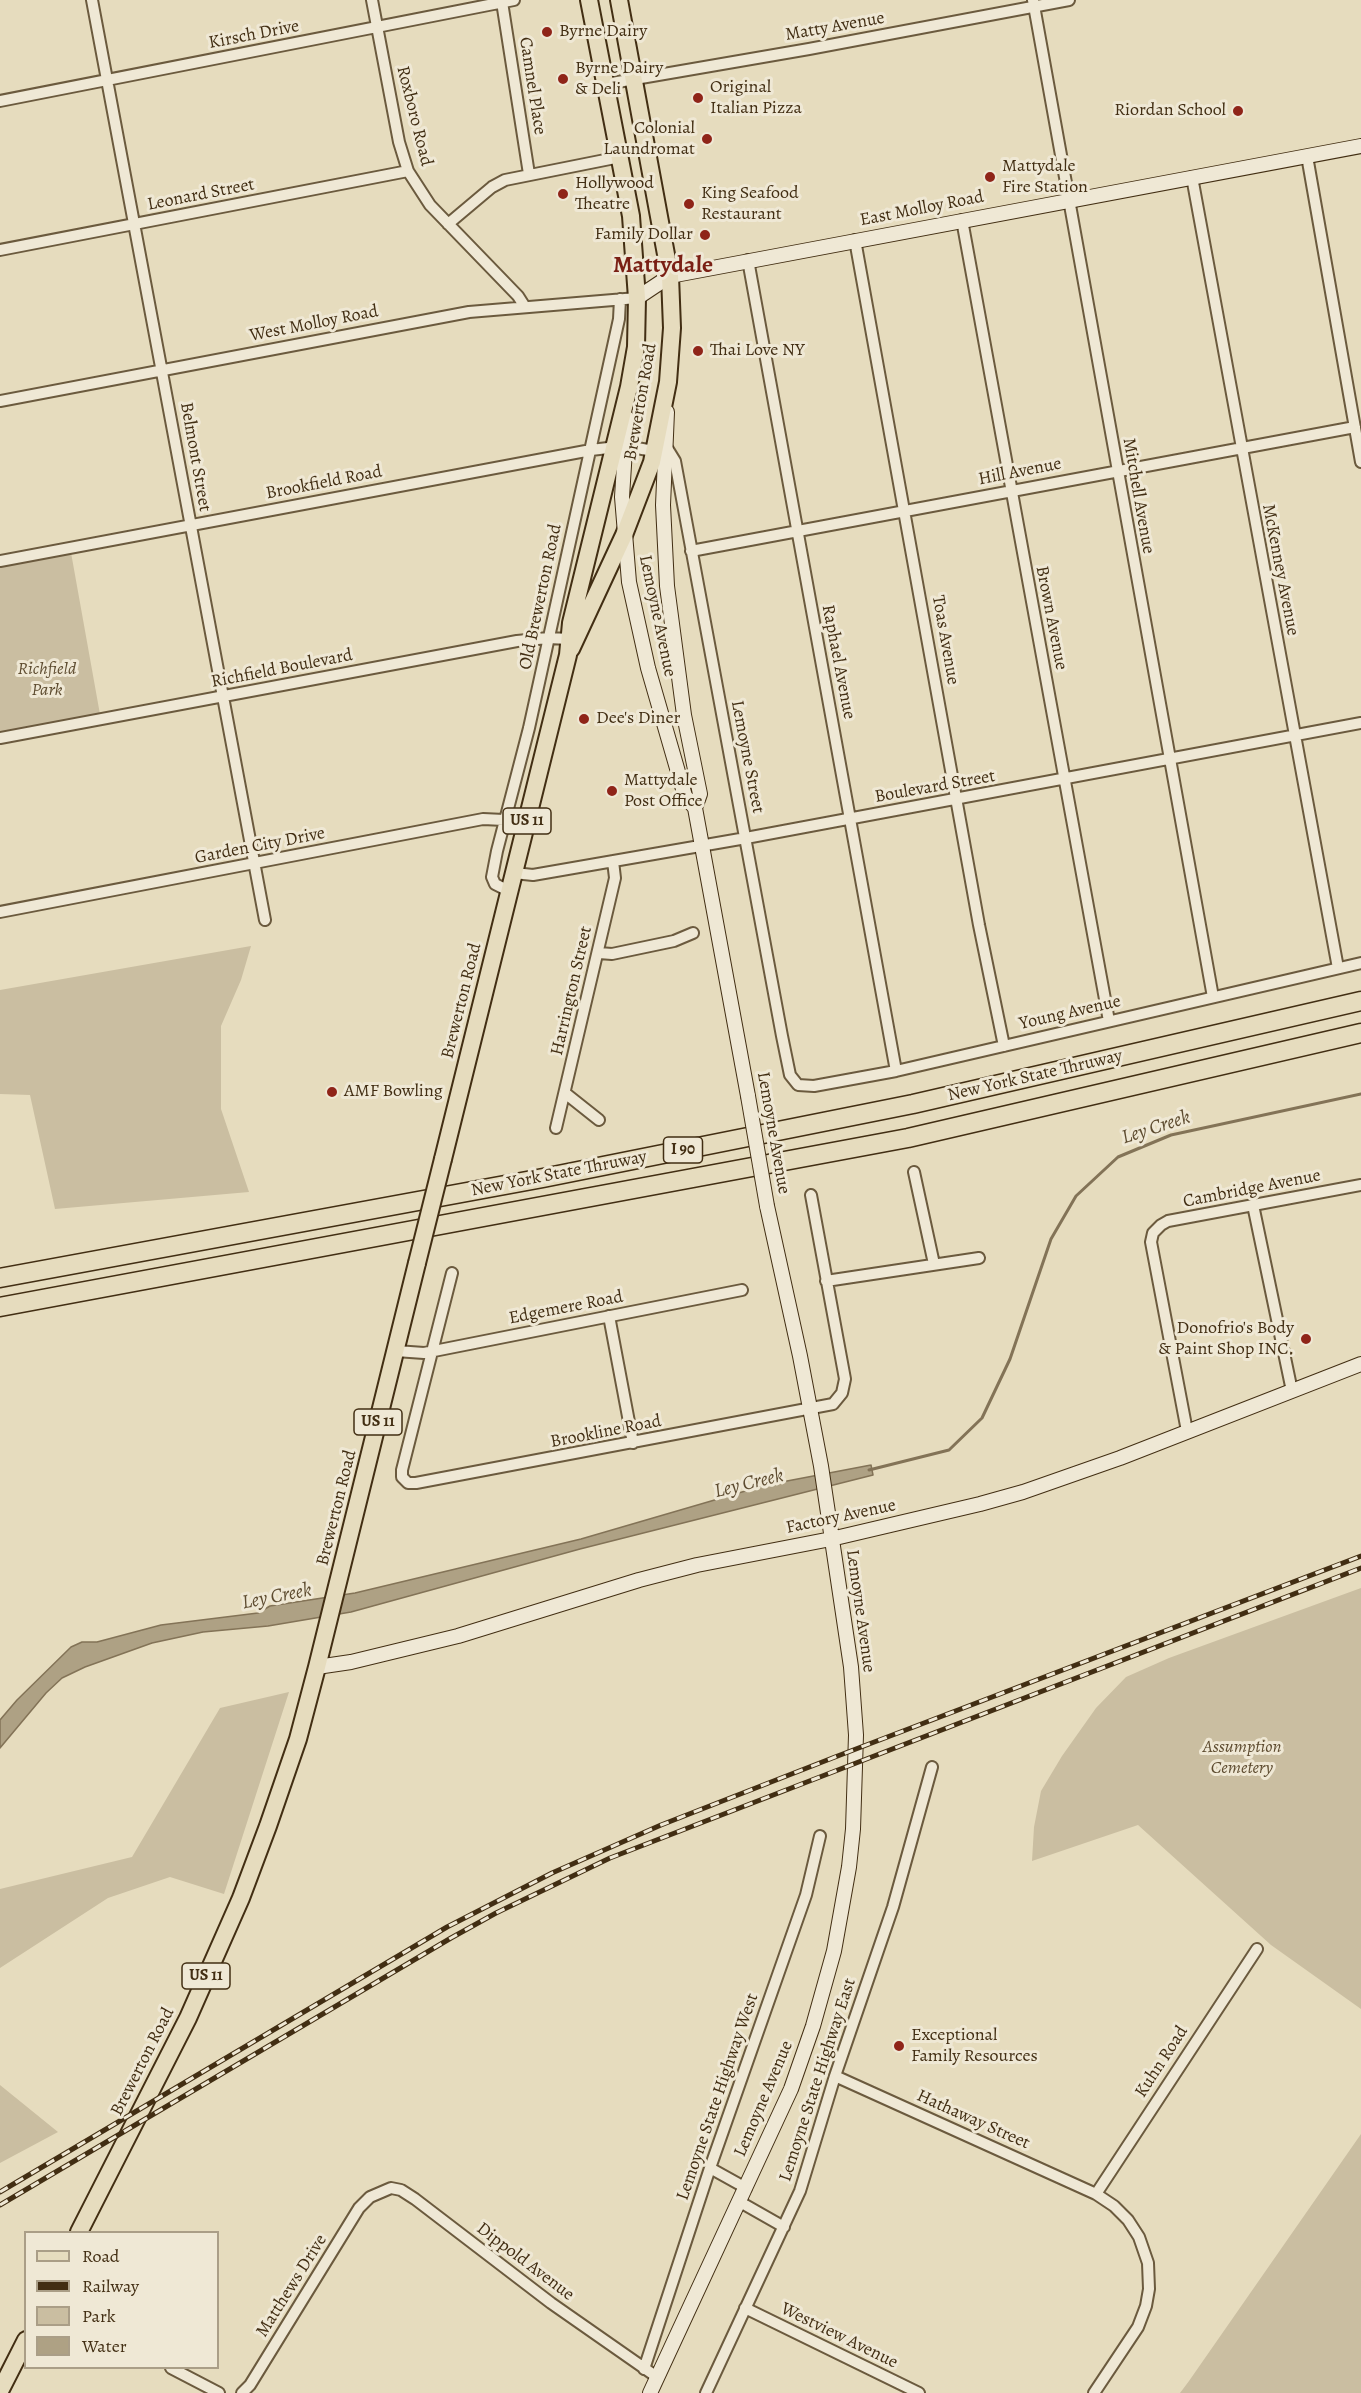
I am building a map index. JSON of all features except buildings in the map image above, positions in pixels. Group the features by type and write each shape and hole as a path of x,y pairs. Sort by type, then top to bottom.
{"highway":[{"name":"New York State Thruway","path":"0,1278 543,1178 913,1104 1361,1001"},
{"name":"New York State Thruway","path":"0,1307 908,1138 1361,1034"}],"main road":[{"name":"Brewerton Road","path":"80,2231 188,2018 241,1898 298,1739 514,873 569,647 573,612 620,446 636,347 628,298 633,234 589,0"},
{"name":"Brewerton Road","path":"569,647 583,628 660,449 668,382 672,328 670,276 618,0"},
{"path":"0,2391 24,2344"}],"street":[{"name":"Belmont Street","path":"92,0 265,920"},
{"name":"Roxboro Road","path":"372,0 399,142 408,171 418,188 448,224 518,296 525,307"},
{"name":"Kirsch Drive","path":"0,101 514,0"},
{"name":"Matty Avenue","path":"606,84 809,49 1034,3 1069,0"},
{"name":"Camnel Place","path":"502,2 529,174"},
{"name":"Mitchell Avenue","path":"1034,3 1213,997"},
{"name":"East Molloy Road","path":"628,298 670,276 1361,146"},
{"path":"1307,156 1361,462"},
{"path":"448,224 492,187 505,180 620,157"},
{"name":"Leonard Street","path":"0,250 408,171"},
{"name":"McKenney Avenue","path":"1192,177 1338,968"},
{"name":"Brown Avenue","path":"962,220 1109,1021"},
{"name":"Toas Avenue","path":"855,240 1004,1046"},
{"name":"Raphael Avenue","path":"748,260 896,1071"},
{"name":"West Molloy Road","path":"0,401 469,312 628,298"},
{"name":"Old Brewerton Road","path":"509,891 495,884 492,878 504,820 529,728 620,319 628,298"},
{"name":"Hill Avenue","path":"691,551 1354,427"},
{"name":"Brookfield Road","path":"0,561 591,450 620,446 660,449"},
{"name":"Lemoyne Avenue","path":"620,446 624,535 629,582 648,668 685,796 695,808 704,845 767,1206 821,1466 852,1667 856,1735 853,1828 849,1867 834,1951 813,2026 791,2089 650,2393"},
{"name":"Lemoyne Street","path":"660,449 675,461 790,1075"},
{"name":"Lemoyne Avenue","path":"660,449 667,586 684,715 700,794 695,808"},
{"name":"Richfield Boulevard","path":"0,738 451,653 548,638 569,647"},
{"name":"Boulevard Street","path":"514,873 533,875 746,838 1361,723"},
{"name":"Garden City Drive","path":"0,912 483,819 504,820 525,827"},
{"name":"Harrington Street","path":"556,1128 599,953 615,878 613,861"},
{"path":"599,953 612,954 674,941 693,933"},
{"name":"Young Avenue","path":"790,1075 798,1085 805,1086 896,1071 1361,963"},
{"path":"565,1093 599,1120"},
{"path":"914,1172 934,1264"},
{"name":"Cambridge Avenue","path":"1187,1431 1151,1242 1153,1233 1168,1221 1361,1185"},
{"path":"810,1410 833,1404 843,1393 845,1387 811,1195"},
{"path":"1254,1205 1292,1391"},
{"path":"826,1281 979,1258"},
{"path":"432,1351 452,1273"},
{"name":"Edgemere Road","path":"396,1352 432,1351 742,1290"},
{"path":"609,1316 633,1443"},
{"name":"Brookline Road","path":"432,1351 402,1470 402,1477 408,1483 416,1484 810,1410"},
{"name":"Factory Avenue","path":"317,1667 351,1662 458,1636 674,1571 831,1539 1023,1492 1120,1458 1361,1364"},
{"name":"Lemoyne State Highway East","path":"706,2393 800,2191 835,2076 893,1907 932,1767"},
{"name":"Lemoyne State Highway West","path":"644,2369 710,2168 806,1896 820,1836"},
{"name":"Kuhn Road","path":"1096,2194 1257,1948"},
{"name":"Hathaway Street","path":"835,2076 1096,2194 1114,2206 1128,2220 1139,2237 1148,2263 1149,2289 1146,2306 1138,2327 1094,2393"},
{"path":"710,2168 746,2188"},
{"name":"Dippold Avenue","path":"370,2197 391,2188 401,2190 551,2303 657,2377"},
{"name":"Matthews Drive","path":"242,2393 250,2385 359,2208 370,2197"},
{"path":"740,2202 784,2227"},
{"name":"Westview Avenue","path":"745,2308 919,2393"},
{"path":"175,2369 217,2392"}],"green space":[{"name":"Richfield Park","path":"70,547 101,720 0,738 0,561"},
{"path":"251,946 241,980 221,1026 221,1109 249,1192 55,1209 30,1095 0,1094 0,990"},
{"name":"Assumption Cemetery","path":"1361,1588 1361,2009 1271,1945 1138,1825 1032,1861 1034,1827 1041,1791 1062,1756 1096,1708 1126,1677 1169,1658"},
{"path":"289,1692 224,1894 170,1877 108,1898 0,1968 0,1889 132,1857 220,1708"},
{"path":"0,2085 58,2132 0,2163"},
{"path":"1361,2134 1361,2393 1180,2393 1189,2381"}],"water":[{"path":"871,1465 873,1475 580,1549 351,1612 268,1626 203,1632 152,1643 85,1667 62,1678 46,1693 0,1748 0,1720 71,1647 82,1642 97,1642 161,1625 258,1613 270,1606 355,1593 581,1539 766,1485"}],"waterway":[{"name":"Ley Creek","path":"869,1470 949,1450 982,1418 1010,1359 1051,1239 1076,1196 1118,1157 1171,1135 1361,1094"}],"railway":[{"path":"0,2192 447,1927 552,1873 661,1825 1361,1556"},
{"path":"0,2205 451,1938 496,1913 610,1858 1361,1568"}],"place":[{"name":"Byrne Dairy","path":"547,32"},
{"name":"Byrne Dairy & Deli","path":"563,79"},
{"name":"Original Italian Pizza","path":"698,98"},
{"name":"Riordan School","path":"1238,111"},
{"name":"Colonial Laundromat","path":"707,139"},
{"name":"Mattydale Fire Station","path":"990,177"},
{"name":"Hollywood Theatre","path":"563,194"},
{"name":"King Seafood Restaurant","path":"689,204"},
{"name":"Family Dollar","path":"705,235"},
{"name":"Thai Love NY","path":"698,351"},
{"name":"Dee's Diner","path":"584,719"},
{"name":"Mattydale Post Office","path":"612,791"},
{"name":"AMF Bowling","path":"332,1092"},
{"name":"Donofrio's Body & Paint Shop INC.","path":"1306,1339"},
{"name":"Exceptional Family Resources","path":"899,2046"}],"district":[{"name":"Mattydale","path":"663,266"}]}
